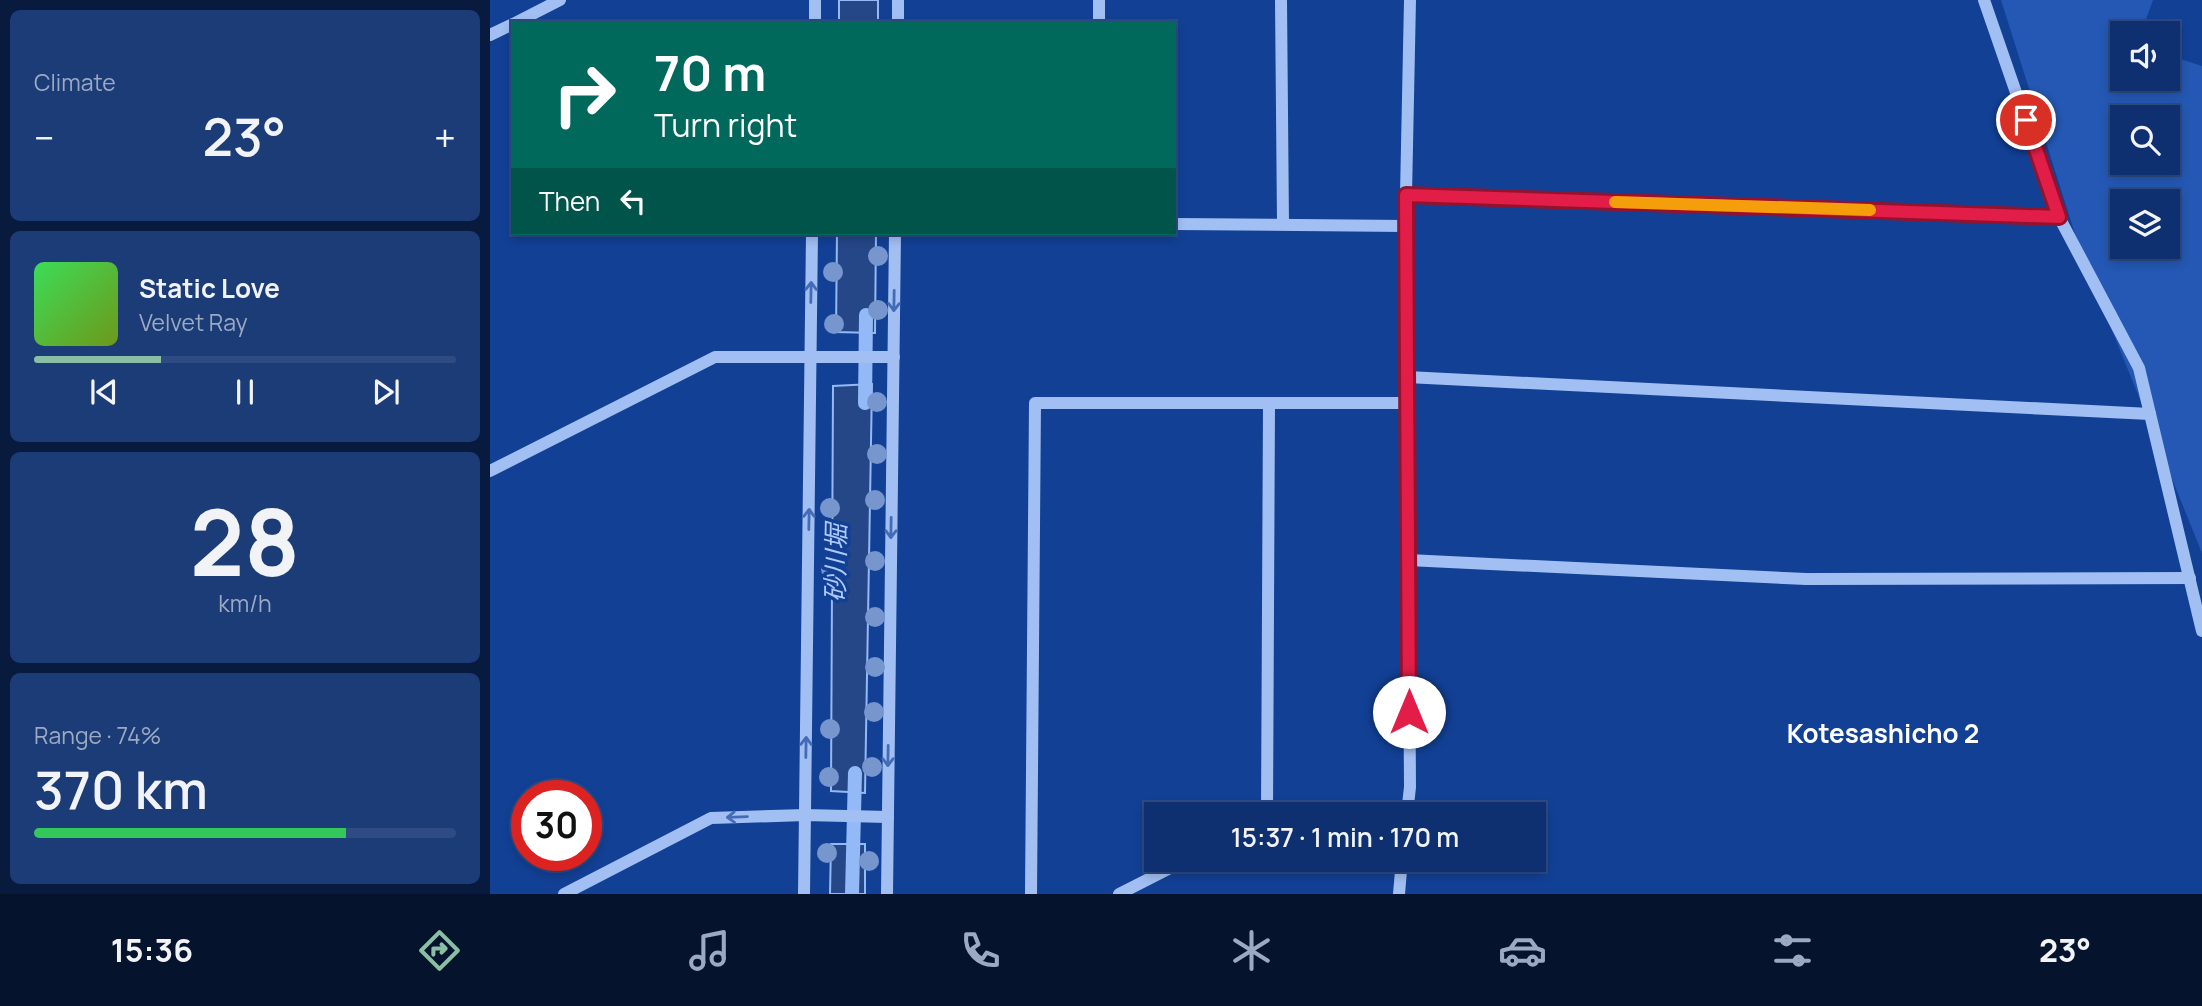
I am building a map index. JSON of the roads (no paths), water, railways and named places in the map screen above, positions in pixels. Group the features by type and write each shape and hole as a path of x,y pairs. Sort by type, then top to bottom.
{"street":[{"path":"518,21 560,0"},
{"path":"815,0 815,21"},
{"path":"898,0 898,21"},
{"path":"1099,0 1099,21"},
{"path":"1281,0 1283,224"},
{"path":"1408,802 1406,195 1410,0"},
{"path":"1984,0 2059,217 2139,368 2202,631"},
{"path":"490,36 511,25"},
{"path":"1406,195 2059,217"},
{"path":"1176,223 1406,226"},
{"path":"804,894 812,235"},
{"path":"887,894 895,235"},
{"path":"490,471 715,357 894,357"},
{"path":"1407,377 2150,414"},
{"path":"1031,894 1035,403 1407,403"},
{"path":"1267,802 1269,403"},
{"path":"1408,561 1806,579 2190,578"},
{"path":"564,894 711,818 805,815 888,817"},
{"path":"1119,894 1162,872"},
{"path":"1399,894 1401,872"}],"water":[{"path":"839,0 878,0 878,21 839,21"},
{"path":"837,235 876,235 875,333 836,332"},
{"path":"872,384 865,793 831,791 833,386"},
{"path":"831,844 865,844 865,894 830,894"}],"waterway":[{"name":"砂川堀","path":"865,403 866,315"},
{"name":"砂川堀","path":"852,894 855,773"}],"district":[{"name":"Kotesashicho 2","path":"1883,733"}]}
